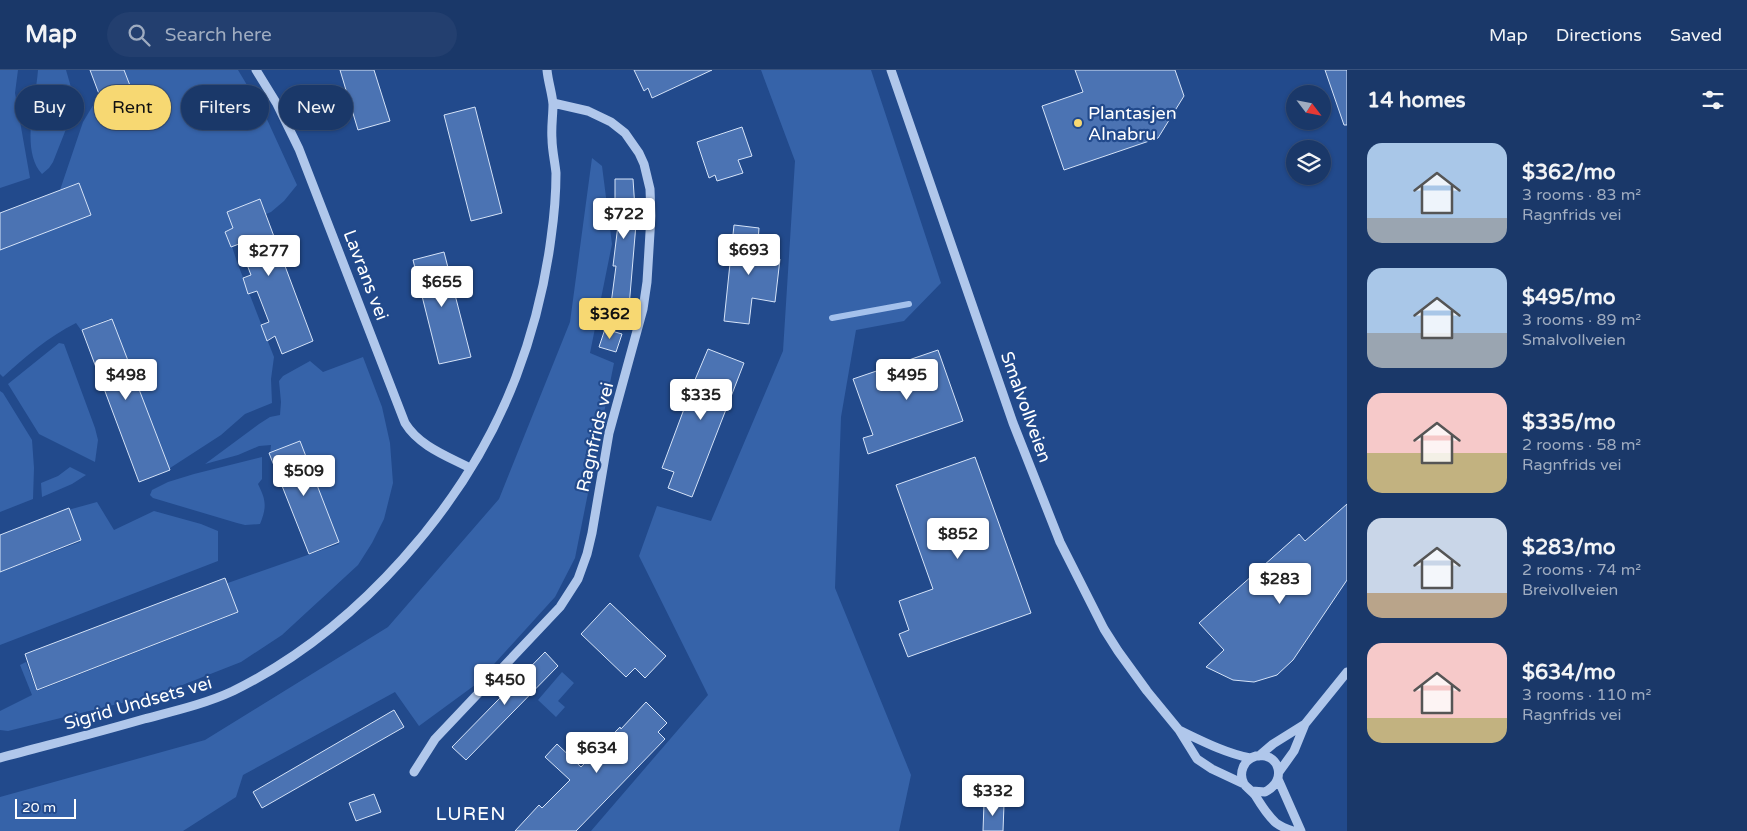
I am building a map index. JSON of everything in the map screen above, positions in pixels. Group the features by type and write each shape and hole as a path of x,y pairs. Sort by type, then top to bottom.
{"street":[{"name":"Lavrans vei","path":"256,70 282,112 300,149 405,423 421,441 470,468"},
{"name":"Sigrid Undsets vei","path":"0,758 188,708 231,692 265,674 299,652 361,601 396,565 426,530 470,468 488,436 516,378 535,317 551,238 556,174 552,138 553,103 547,70"},
{"name":"Smalvollveien","path":"890,70 1013,423 1060,542 1109,636 1147,691 1179,730 1197,759 1212,769 1244,784 1252,791 1268,815 1277,824 1293,831"},
{"name":"Ragnfrids vei","path":"414,772 435,739 560,607 578,579 592,533 609,433 643,309 647,282 651,216 650,189 639,153 625,134 606,119 588,111 553,103"},
{"path":"1252,791 1258,793 1265,792 1276,785 1279,775 1294,751 1305,724 1347,672"},
{"path":"1244,784 1243,767 1273,744 1305,724"},
{"name":"Smalvollveien","path":"1179,730 1235,755 1266,756 1272,760 1277,765 1279,775 1301,831"}],"shaded area":[{"path":"0,70 18,70 15,85 15,130 22,130 30,178 0,188"},
{"path":"38,70 66,70 70,85 36,85"},
{"path":"123,70 238,70 247,85 181,85 181,130 269,130 269,124 297,185 284,201 271,212 227,231 274,357 271,379 272,403 245,414 221,435 167,470 109,319 81,330 76,323 38,347 3,377 0,374 0,249 90,215 78,183 60,190 80,130 84,130 84,120 94,104 94,130 171,130 171,85 129,85"},
{"path":"761,70 871,70 941,283 904,321 856,330 841,417 835,588 911,775 899,831 591,831 708,695 639,556 657,506 711,521 783,351 795,161"},
{"path":"31,130 66,130 53,162 42,174 35,164"},
{"path":"592,158 602,166 612,244 590,353 614,363 575,558 555,597 475,685 419,726 395,692 243,775 236,797 183,831 0,831 0,797 205,740 388,627 499,499 570,322"},
{"path":"59,343 64,344 95,428 98,440 95,462 39,434 8,384"},
{"path":"363,357 382,407 390,443 393,483 384,519 358,565 282,635 241,662 162,693 8,731 0,730 0,711 32,695 20,665 26,662 37,691 237,613 225,584 339,544 299,443 270,454 271,445 259,446 238,455 205,464 259,424 270,417 280,415 279,381 283,376 310,361 323,372"},
{"path":"0,391 32,440 34,468 33,499 0,512"},
{"path":"262,457 262,479 258,484 263,495 265,508 260,524 245,525 237,523 153,498 150,495 152,490 168,482"},
{"path":"70,467 86,475 72,484 42,497 41,483 58,476"},
{"path":"97,502 114,530 154,511 201,524 218,531 218,561 0,645 0,572 80,542 68,510"},
{"path":"562,672 574,683 558,701 565,707 556,717 538,700"}],"building":[{"path":"90,70 124,70 130,85 96,85"},
{"path":"340,70 374,70 390,121 358,130 353,113 353,85 344,85"},
{"path":"634,70 712,70 652,98 648,88 644,91"},
{"path":"1075,70 1175,70 1184,96 1158,138 1064,170 1042,106 1083,92"},
{"path":"1325,70 1347,70 1347,125 1344,125"},
{"path":"475,107 502,213 471,221 444,115"},
{"path":"742,127 752,156 738,160 743,173 717,181 715,175 709,178 697,142"},
{"path":"615,179 633,179 636,224 629,307 611,304 616,266 613,266 618,225 610,226 610,206 615,206"},
{"path":"79,183 91,215 0,250 0,213"},
{"path":"260,199 313,341 282,354 275,336 267,341 261,325 269,322 257,291 248,294 243,278 251,275 239,244 231,247 225,232 233,228 227,212"},
{"path":"734,225 759,228 757,255 780,259 775,302 752,298 749,324 724,321"},
{"path":"444,252 471,357 439,364 413,260"},
{"path":"112,319 170,470 139,482 82,330"},
{"path":"605,329 622,334 616,352 599,347"},
{"path":"708,349 744,363 692,497 668,488 674,472 662,468 686,401"},
{"path":"938,350 963,421 868,454 863,438 873,435 853,379"},
{"path":"300,441 339,542 309,554 269,453"},
{"path":"975,457 1031,613 908,657 899,634 909,630 899,601 933,589 896,485"},
{"path":"1347,504 1347,580 1293,660 1277,675 1254,682 1233,680 1206,667 1224,650 1199,623 1299,534 1305,541"},
{"path":"69,508 81,540 0,572 0,535"},
{"path":"225,578 238,612 37,690 25,654"},
{"path":"610,603 666,656 645,678 635,668 626,677 581,634"},
{"path":"545,652 558,666 466,760 452,747"},
{"path":"646,702 667,723 658,732 665,739 576,831 515,831 539,805 542,808 570,780 545,757 557,744 581,767"},
{"path":"394,710 404,727 262,808 253,792"},
{"path":"374,794 381,812 356,821 349,803"},
{"path":"984,803 1004,804 1003,831 983,831"}],"waterway":[{"path":"832,318 909,304"}],"place":[{"name":"Plantasjen Alnabru","path":"1078,123"}],"district":[{"name":"LUREN","path":"471,813"}]}
